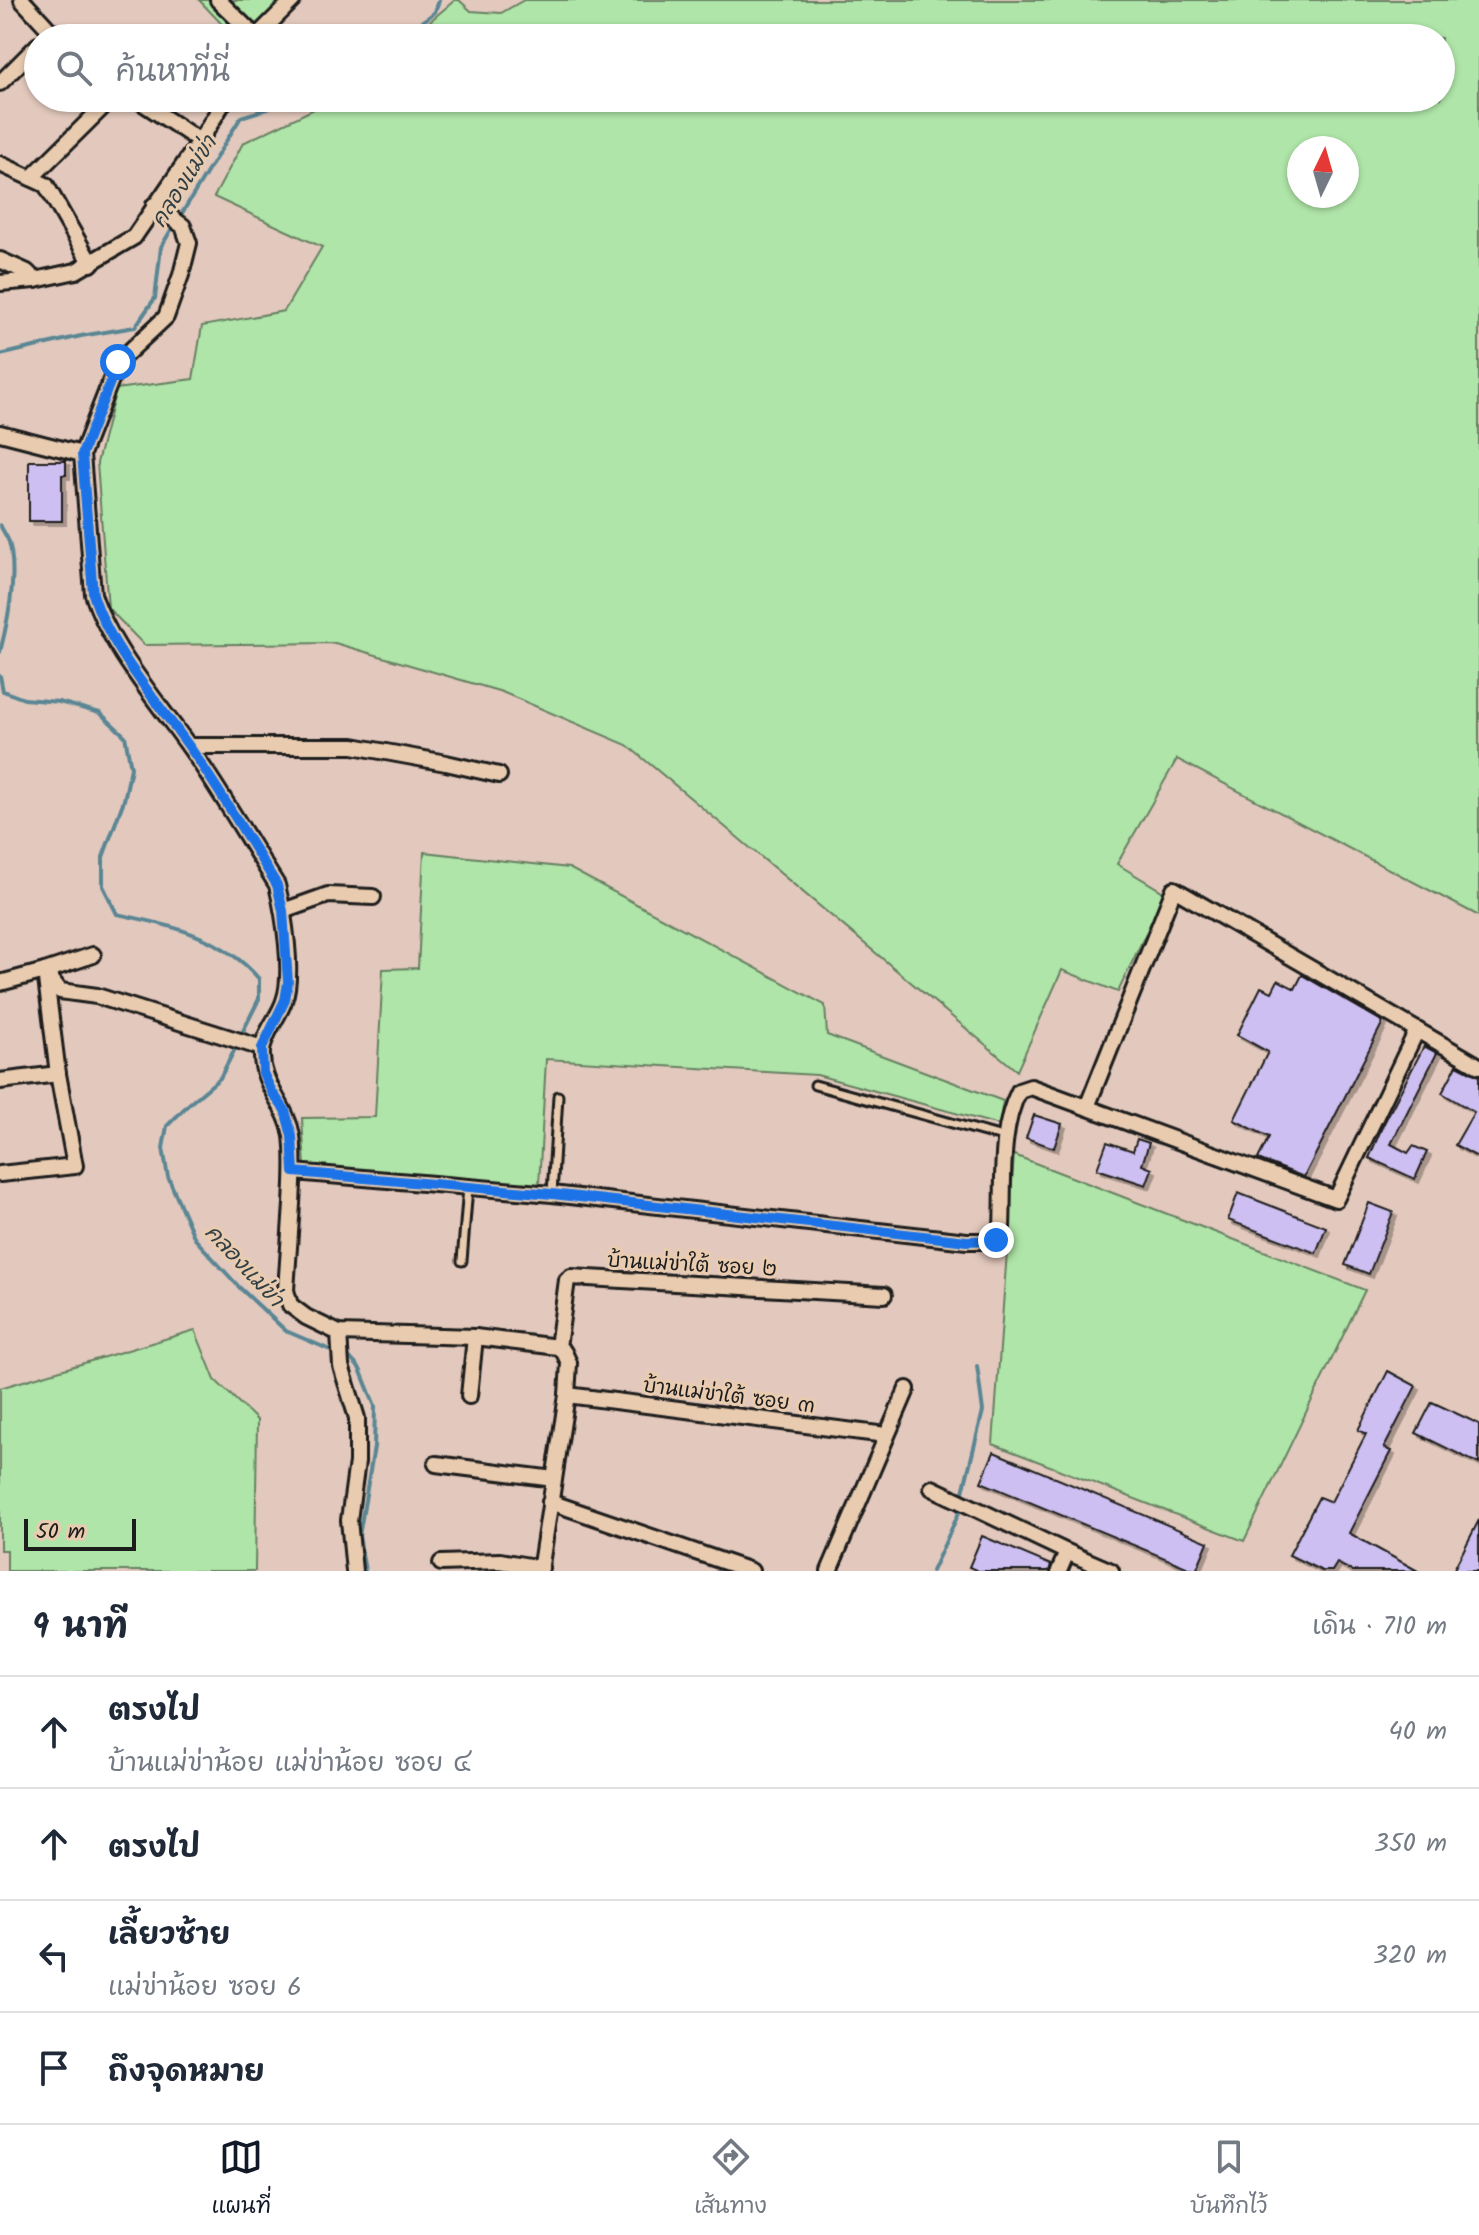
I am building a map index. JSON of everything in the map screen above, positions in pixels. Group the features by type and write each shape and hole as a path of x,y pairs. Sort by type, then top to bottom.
{"street":[{"path":"22,0 44,24"},
{"path":"218,0 242,24"},
{"path":"270,24 293,0"},
{"path":"0,83 5,66 24,54"},
{"path":"31,178 98,112"},
{"path":"156,112 200,141"},
{"path":"0,283 35,280 76,271 134,237 218,112"},
{"path":"0,164 46,185 91,264"},
{"path":"154,205 183,226 189,243 166,317 118,362 82,454 93,594 99,614 147,692 189,746 277,885 283,911 288,982 285,1000 256,1046 263,1073 285,1110 292,1136 294,1172 286,1290 290,1305 339,1338 475,1337 558,1347 569,1363 567,1395 540,1570 500,1561 441,1563"},
{"path":"0,260 27,272 35,280"},
{"path":"0,433 82,454"},
{"path":"189,746 353,746 499,775"},
{"path":"1087,1107 1174,889 1479,1066"},
{"path":"283,911 328,895 373,897"},
{"path":"0,983 93,955"},
{"path":"45,971 60,991 97,996 256,1046"},
{"path":"0,1174 75,1166 58,1074 45,971"},
{"path":"294,1172 552,1194 967,1241 992,1241 996,1240 1002,1228 1006,1138 1011,1106 1019,1091 1031,1087 1336,1199 1417,1030"},
{"path":"0,1081 58,1074"},
{"name":"บ้านแม่ข่าใต้ ซอย ๒","path":"558,1347 564,1295 567,1280 571,1277 884,1295"},
{"path":"469,1396 475,1337"},
{"path":"339,1338 341,1366 357,1418 357,1462 349,1520 354,1571"},
{"path":"829,1571 907,1389"},
{"name":"บ้านแม่ข่าใต้ ซอย ๓","path":"567,1395 886,1435"},
{"path":"436,1464 554,1479"},
{"path":"932,1488 1111,1571"},
{"path":"550,1502 751,1571"},
{"path":"1059,1571 1067,1552"}],"lane":[{"path":"815,1085 1006,1138"},
{"path":"552,1194 558,1096"},
{"path":"462,1261 468,1187"}],"green space":[{"path":"199,0 285,0 262,24 222,24"},
{"path":"455,0 471,11 501,13 524,0 1479,0 1479,916 1177,759 1117,864 1165,893 1118,992 1062,970 1017,1071 627,745 502,692 335,643 144,645 108,608 97,463 116,389 193,379 202,326 284,311 322,247 214,197 243,143 308,112 1455,112 1455,24 427,24"},
{"path":"424,852 569,868 825,1005 827,1035 1003,1101 999,1125 817,1075 546,1059 539,1185 305,1167 302,1118 375,1117 383,969 418,968"},
{"path":"1014,1155 1365,1290 1244,1541 993,1444"},
{"path":"195,1330 215,1380 257,1420 255,1571 7,1571 7,1550 0,1550 0,1388"}],"building":[{"path":"29,461 66,461 66,475 62,475 62,521 29,521"},
{"path":"1302,975 1383,1022 1304,1177 1258,1159 1269,1137 1234,1120 1268,1052 1237,1035 1261,987 1272,992 1278,980 1295,989"},
{"path":"1424,1046 1437,1053 1391,1144 1408,1153 1413,1146 1427,1152 1415,1179 1369,1158"},
{"path":"1457,1065 1479,1076 1479,1158 1455,1145 1474,1112 1442,1093"},
{"path":"1034,1115 1062,1124 1054,1148 1026,1138"},
{"path":"1137,1139 1149,1143 1142,1165 1152,1169 1146,1185 1097,1169 1107,1142 1133,1151"},
{"path":"1238,1193 1326,1227 1316,1253 1228,1220"},
{"path":"1369,1203 1393,1212 1369,1274 1345,1265"},
{"path":"1388,1371 1416,1386 1384,1448 1391,1451 1349,1533 1418,1571 1352,1571 1337,1563 1332,1571 1322,1571 1289,1555 1319,1497 1331,1502 1366,1434 1358,1430"},
{"path":"1432,1402 1479,1424 1479,1464 1416,1433"},
{"path":"994,1452 1208,1542 1196,1571 981,1482"},
{"path":"1479,1520 1479,1571 1453,1571"},
{"path":"982,1536 1051,1565 1049,1571 978,1571 969,1567"}],"waterway":[{"name":"คลองแม่ข่า","path":"420,24 435,12 439,0"},
{"name":"คลองแม่ข่า","path":"179,218 241,117 257,112"},
{"name":"คลองแม่ข่า","path":"0,355 135,327 155,298 161,247 174,225"},
{"name":"คลองแม่ข่า","path":"0,525 9,542 13,568 9,612 0,652"},
{"name":"คลองแม่ข่า","path":"0,676 3,691 24,699 59,702 100,713 125,736 131,768 124,800 103,857 103,886 117,914 175,928 212,942 245,964 259,979 259,999 240,1037"},
{"name":"คลองแม่ข่า","path":"237,1045 220,1078 167,1126 163,1148 168,1177 195,1239 240,1288 286,1331 335,1352"},
{"name":"คลองแม่ข่า","path":"343,1355 360,1369 375,1406 374,1447 359,1536 365,1571"},
{"path":"962,1496 983,1411 977,1366"},
{"path":"932,1571 960,1505"}],"route":[{"path":"118,362 82,454 93,594 99,614 147,692 189,746 277,885 283,911 288,982 285,1000 262,1048 263,1073 285,1110 292,1136 294,1172 552,1194 967,1241 996,1240"}]}
